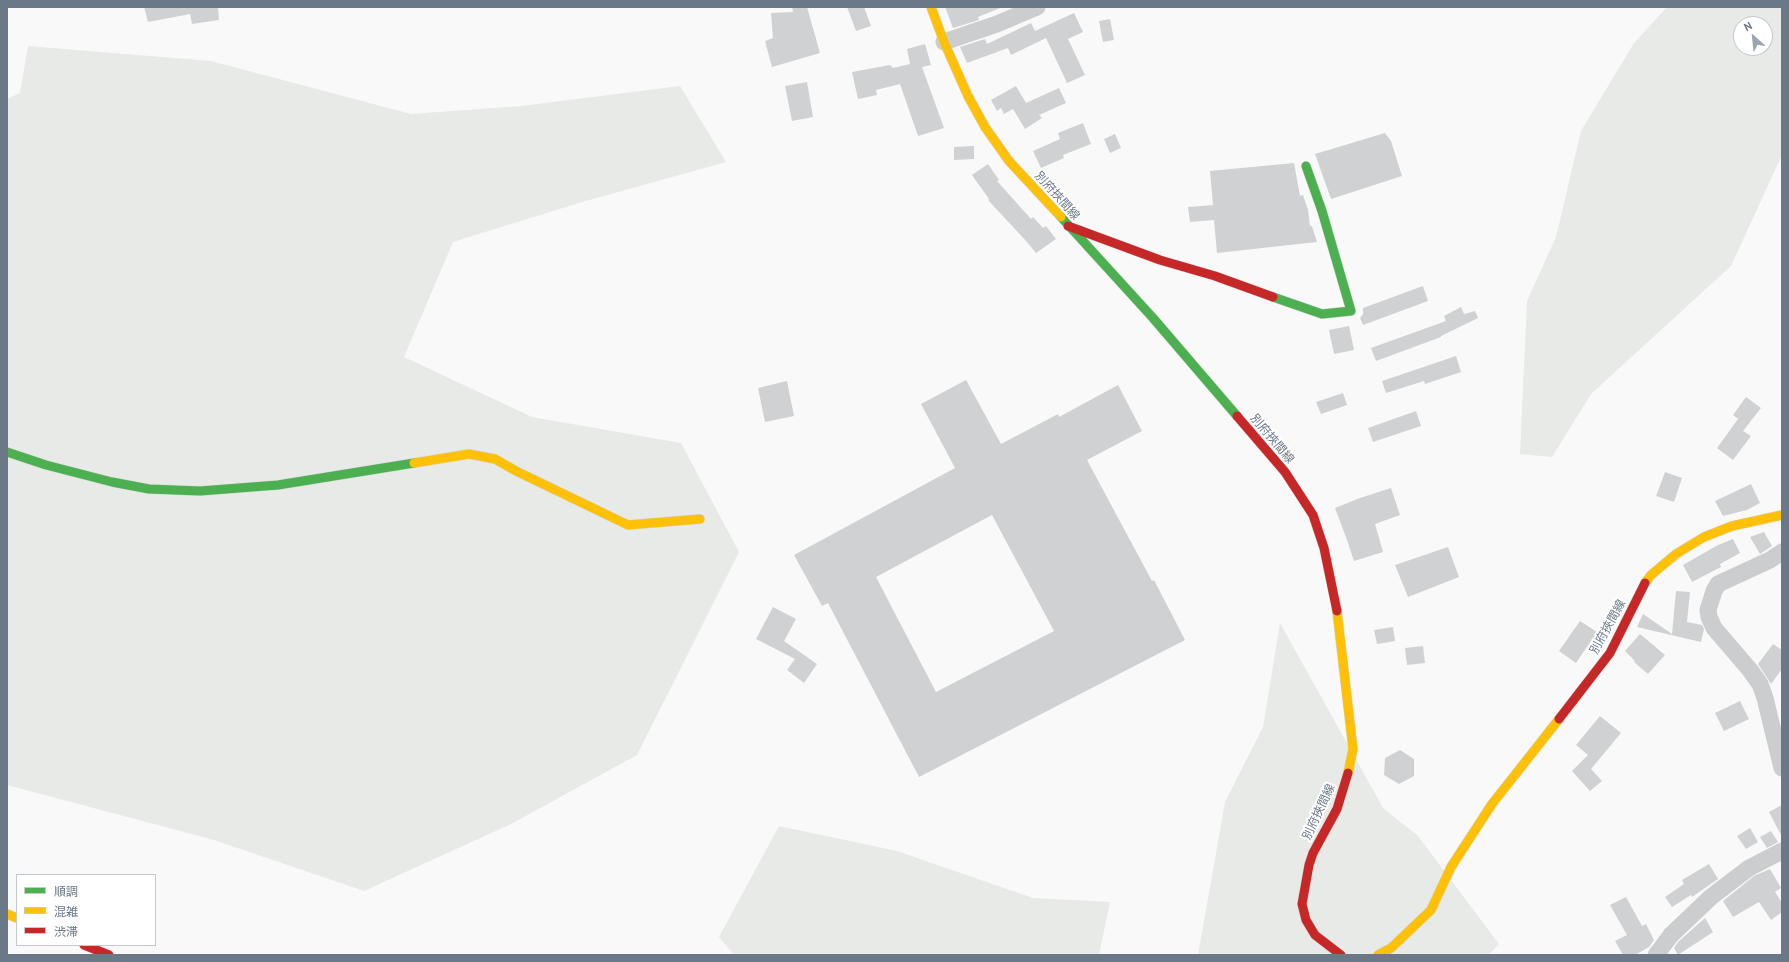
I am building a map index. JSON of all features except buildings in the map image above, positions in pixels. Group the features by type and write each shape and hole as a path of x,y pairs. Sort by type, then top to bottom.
{"main road":[{"name":"別府挾間線","path":"931,7 944,42 968,96 993,139 1009,161 1153,318 1285,472 1306,503 1318,529 1331,576 1353,749 1352,759 1342,796 1337,809 1313,853 1302,904 1306,920 1315,935 1341,955"},
{"path":"1068,226 1160,260 1215,276 1322,314 1351,311 1322,211 1306,166"},
{"path":"7,452 112,482 149,489 200,491 278,485 469,454 494,458 516,471 628,525 700,519"},
{"name":"別府挾間線","path":"1378,955 1391,948 1431,910 1451,867 1492,804 1610,653 1644,585 1651,575 1676,554 1704,537 1732,526 1782,515"},
{"path":"86,946 109,955"}],"street":[{"path":"944,42 997,24 1036,7"},
{"path":"1782,552 1770,560 1718,584 1714,591 1708,610 1709,617 1714,628 1760,684 1765,698 1782,768"},
{"path":"1656,955 1671,935 1711,897 1749,868 1782,851"}],"shaded area":[{"path":"1667,7 1782,7 1782,155 1731,266 1591,394 1552,457 1520,454 1527,301 1556,237 1581,131 1634,43"},
{"path":"28,46 211,61 411,114 521,106 680,86 726,162 582,202 453,242 404,357 532,417 681,443 739,552 637,755 511,824 364,891 214,840 7,785 7,99 20,93"},
{"path":"1280,623 1383,808 1418,836 1499,944 1488,955 1198,955 1225,802 1263,727"},
{"path":"779,826 897,851 1033,898 1110,902 1099,955 734,955 719,937"}],"traffic: fast":[{"path":"1273,297 1322,314 1351,311 1322,211 1306,166"},
{"path":"1061,217 1153,318 1237,416"},
{"path":"7,452 46,465 112,482 149,489 200,491 278,485 414,463"}],"traffic: slow":[{"path":"931,7 944,42 968,96 985,127 1009,161 1061,217"},
{"path":"414,463 469,454 495,459 516,471 628,525 700,519"},
{"path":"1645,583 1651,575 1676,554 1704,537 1732,526 1782,515"},
{"path":"1337,611 1353,749 1348,773"},
{"path":"1378,955 1391,948 1431,910 1451,867 1492,804 1559,719"},
{"path":"7,914 16,918"}],"traffic: jam":[{"path":"1068,226 1160,260 1215,276 1273,297"},
{"path":"1237,416 1285,472 1313,515 1324,548 1337,611"},
{"path":"1559,719 1610,653 1645,583"},
{"path":"1341,955 1315,935 1306,920 1302,904 1309,865 1313,853 1337,809 1348,773"},
{"path":"86,946 109,955"}]}
